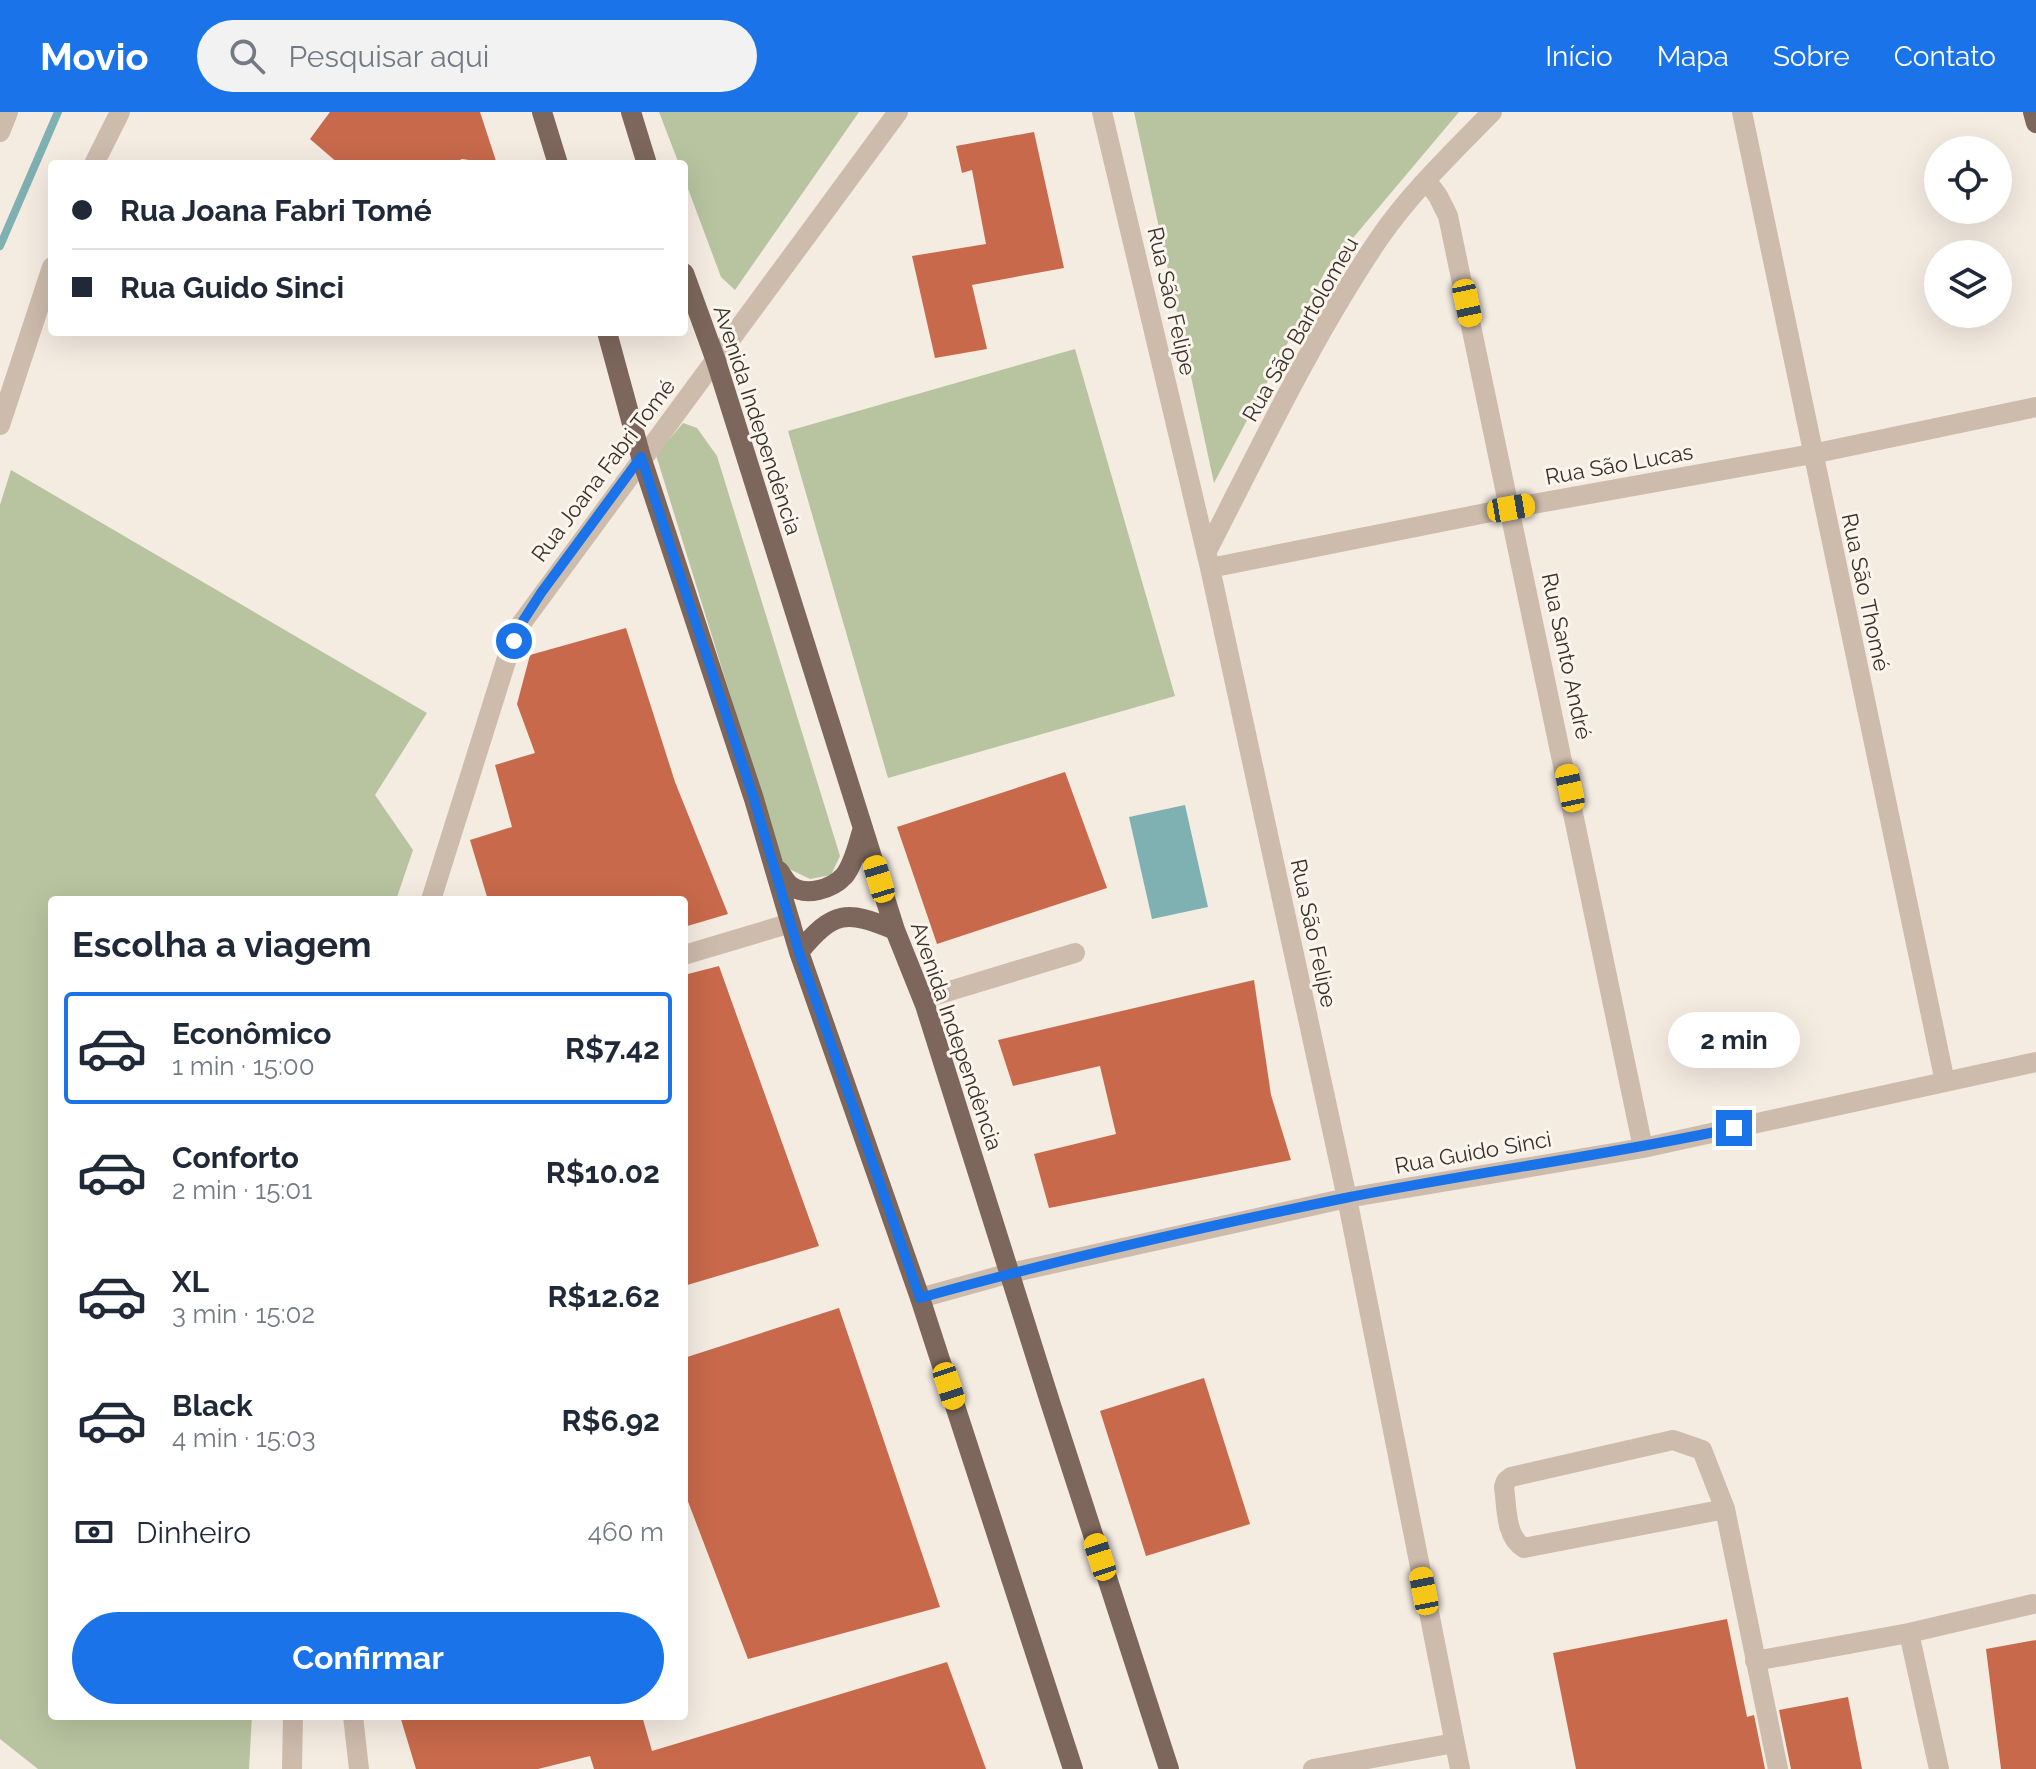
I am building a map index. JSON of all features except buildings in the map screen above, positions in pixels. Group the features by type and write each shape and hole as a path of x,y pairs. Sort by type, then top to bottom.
{"main road":[{"path":"542,112 557,160"},
{"path":"631,112 646,160"},
{"path":"2033,112 2036,123"},
{"name":"Avenida Independência","path":"688,284 716,361 895,930 923,999 1169,1769"},
{"path":"608,336 641,457 774,864 799,952 920,1298 1073,1769"},
{"path":"774,864 790,886 804,891 834,884 850,866 863,828"},
{"path":"799,952 832,919 865,918 895,930"}],"street":[{"path":"0,132 8,112"},
{"path":"96,160 120,112"},
{"name":"Rua Joana Fabri Tomé","path":"432,896 507,658 521,624 898,112"},
{"name":"Rua São Felipe","path":"1102,112 1208,559 1347,1198 1460,1769"},
{"name":"Rua São Bartolomeu","path":"1208,559 1311,349 1379,239 1426,180 1492,112"},
{"name":"Rua São Thomé","path":"1742,112 1945,1082"},
{"name":"Rua Santo André","path":"1426,180 1448,216 1643,1148"},
{"path":"0,425 48,279"},
{"name":"Rua São Lucas","path":"1208,559 1812,454 2036,407"},
{"path":"688,954 791,923"},
{"path":"923,999 1075,953"},
{"name":"Rua Guido Sinci","path":"920,1298 1010,1273 1347,1198 1643,1148 2036,1062"},
{"path":"1725,1509 1524,1548 1517,1545 1510,1532 1504,1487 1511,1477 1673,1440 1702,1450 1725,1509 1778,1769"},
{"path":"1755,1661 1909,1633 2033,1604"},
{"path":"1909,1633 1939,1769"},
{"path":"292,1769 293,1720"},
{"path":"353,1720 359,1769"},
{"path":"1313,1769 1454,1743"}],"green space":[{"path":"659,112 859,112 735,290 721,277 688,189 688,160 677,160"},
{"path":"1134,112 1459,112 1326,270 1214,483"},
{"path":"1075,349 1175,696 888,778 788,431"},
{"path":"683,423 697,428 717,456 840,856 831,875 810,879 783,866 656,455"},
{"path":"11,470 427,713 375,795 413,850 397,896 48,896 48,1720 252,1720 249,1769 38,1769 0,1739 0,505"}],"water":[{"path":"1185,805 1208,907 1152,919 1129,817"}],"waterway":[{"path":"0,246 58,112"}],"route":[{"path":"514,641 541,593 641,457 754,799 799,952 920,1298 1010,1273 1347,1198 1643,1148 1734,1128"}]}
